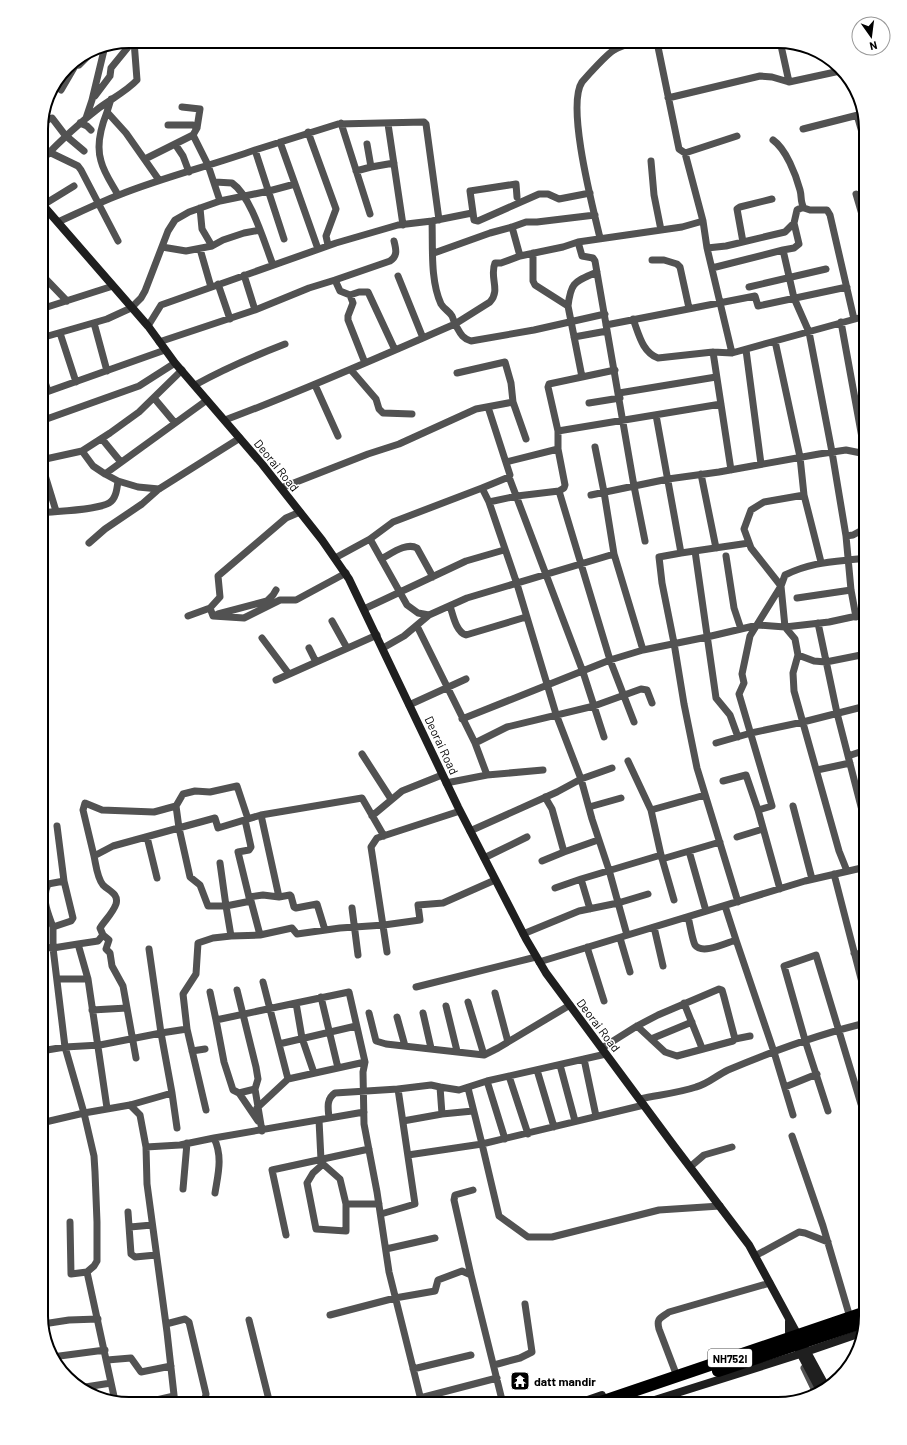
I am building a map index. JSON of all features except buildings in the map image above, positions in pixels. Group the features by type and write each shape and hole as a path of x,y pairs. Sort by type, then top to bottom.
{"highway":[{"name":"NH752I","path":"616,1397 859,1314"},
{"name":"NH752I","path":"640,1397 858,1324"}],"street":[{"path":"92,100 110,76 111,68 128,48"},
{"path":"118,241 78,166 49,152 83,121 137,80 135,48"},
{"path":"600,238 582,152 577,98 579,88 586,77 613,50 618,48"},
{"path":"658,48 678,149 685,153 703,221 707,248 732,353"},
{"path":"782,48 789,82"},
{"path":"83,121 92,100 104,52"},
{"path":"61,90 73,71"},
{"path":"668,98 760,76 772,77 789,82 835,72"},
{"path":"112,98 102,126 99,151 101,162 118,195"},
{"path":"145,160 195,132 200,109 182,107"},
{"path":"107,112 126,132 159,180"},
{"path":"803,129 857,115"},
{"path":"49,120 52,118 66,135 84,151"},
{"path":"83,121 91,130"},
{"path":"58,222 118,195 159,180 189,172 308,132 341,123 388,124 423,122 426,124 436,220 433,266 436,289 442,306 452,316 461,336 471,341 534,330 604,314"},
{"path":"341,123 370,214"},
{"path":"388,124 402,225"},
{"path":"168,125 193,125 215,182 220,201"},
{"path":"308,132 336,208 326,236 328,245"},
{"path":"685,153 737,136"},
{"path":"773,140 780,145 787,157 800,189 801,202 804,208"},
{"path":"280,142 318,249"},
{"path":"175,144 183,156 189,172"},
{"path":"367,144 371,167"},
{"path":"255,150 284,239"},
{"path":"651,161 654,195 662,230"},
{"path":"356,171 394,163"},
{"path":"215,182 232,183 238,187 244,196 260,230 273,265"},
{"path":"48,336 107,319 131,308 141,298 145,291 168,231 175,220 200,208 220,201 295,184"},
{"path":"517,198 516,184 470,191 474,220 476,222 540,194 548,194 559,199 590,193"},
{"path":"48,201 74,186"},
{"path":"856,194 859,204"},
{"path":"743,242 737,209 772,199"},
{"path":"200,208 202,229 212,246"},
{"path":"712,268 794,248 799,244 794,223 797,210 799,208 813,210 823,209 828,212 848,287 854,319"},
{"name":"Deorai Road","path":"48,211 148,326 175,363 225,420 281,488 346,573 377,635 446,783 523,934 546,973 749,1245 789,1321 802,1354"},
{"path":"148,326 161,305 328,245 402,225 472,213"},
{"path":"434,253 490,233 512,228 526,222 595,215"},
{"path":"225,420 351,370 455,324 494,298 496,290 493,272 495,263 501,263 520,256 563,247 578,242 682,227 703,221"},
{"path":"707,248 743,242 785,232 794,223"},
{"path":"512,228 520,256"},
{"path":"162,246 186,251 212,246 244,233 260,230"},
{"path":"159,342 230,319 309,288 393,259 396,253 394,241"},
{"path":"578,242 582,256 584,258 594,259 615,370 634,486 646,541"},
{"path":"200,248 214,285 230,319"},
{"path":"783,250 794,298 809,332 832,452 846,536 851,590 856,617"},
{"path":"533,253 533,281 535,285 568,306"},
{"path":"652,260 664,260 678,264 680,267 689,308"},
{"path":"748,287 826,269"},
{"path":"582,377 568,306 572,286 576,281 596,272"},
{"path":"244,275 255,310"},
{"path":"398,276 422,338"},
{"path":"335,280 340,291 350,294 368,292 395,350"},
{"path":"48,281 67,301"},
{"path":"48,307 113,286"},
{"path":"574,337 633,320 721,302 755,296 758,306 848,287"},
{"path":"350,294 353,303 348,320 365,363"},
{"path":"633,320 645,350 652,356 658,358 713,352 732,353 859,318"},
{"path":"841,322 859,417"},
{"path":"94,323 107,371"},
{"path":"60,333 76,382"},
{"path":"775,341 800,457 804,495 821,562"},
{"path":"195,385 243,361 285,344"},
{"path":"48,392 165,350"},
{"path":"746,350 761,464"},
{"path":"713,352 731,470"},
{"path":"457,373 505,362 511,383 513,402 526,439"},
{"path":"48,419 140,386 175,363"},
{"path":"48,459 82,452 102,439 139,412 182,370"},
{"path":"351,370 376,399 379,409 383,413 412,414"},
{"path":"489,502 517,496 559,491 564,488 565,485 558,449 558,431 548,387 549,384 615,370"},
{"path":"589,403 716,377"},
{"path":"315,385 338,436"},
{"path":"154,398 175,423"},
{"path":"105,474 120,461 207,400"},
{"path":"281,488 368,454 399,444 476,409 513,402"},
{"path":"558,431 721,404"},
{"path":"488,407 510,477 583,672 604,737"},
{"path":"656,415 681,553"},
{"path":"89,543 105,529 142,504 159,489 240,438"},
{"path":"102,439 120,461"},
{"path":"595,447 614,554 643,650"},
{"path":"506,462 558,449"},
{"path":"591,495 668,479 731,470 800,457 846,450 859,453"},
{"path":"82,452 93,466 118,481 138,487 159,489"},
{"path":"701,474 716,548"},
{"path":"335,558 370,539 393,522 510,477"},
{"path":"48,512 96,507 109,503 116,495 118,481"},
{"path":"48,484 56,511"},
{"path":"482,488 489,502 516,584 556,714 581,779 598,840 609,870 628,935"},
{"path":"559,491 610,660 634,722"},
{"path":"804,495 764,502 751,510 744,530 751,548 781,586 785,627 795,639 798,655 793,674 794,690 839,851 847,871"},
{"path":"188,616 210,608 220,597 218,576 286,518 300,512"},
{"path":"846,536 853,535 859,532"},
{"path":"370,539 407,605 418,613 429,615"},
{"path":"738,902 697,768 662,584 659,557 749,543"},
{"path":"381,559 407,546 413,546 417,548 433,577"},
{"path":"364,609 466,561 504,550"},
{"path":"695,551 716,698 730,716 738,737"},
{"path":"383,648 395,642 429,615 467,598 614,554"},
{"path":"726,556 734,608 741,628"},
{"path":"758,810 772,806 740,694 744,683 742,674 750,636 781,586 785,575 799,568 821,562 859,559"},
{"path":"213,616 244,618 280,600 296,600 346,573"},
{"path":"213,616 267,601 276,590"},
{"path":"797,598 851,590"},
{"path":"450,606 459,630 462,634 466,635 526,617"},
{"path":"210,608 213,616"},
{"path":"462,719 610,660 643,650 758,625 785,627 859,616"},
{"path":"332,621 346,648"},
{"path":"818,623 837,713 859,799"},
{"path":"416,626 474,743 487,775"},
{"path":"276,680 377,635"},
{"path":"262,638 289,674"},
{"path":"309,648 316,662"},
{"path":"798,655 814,661 826,662 859,655"},
{"path":"409,705 466,679"},
{"path":"474,743 507,727 594,706 644,689 649,693 652,703"},
{"path":"716,743 751,733 859,708"},
{"path":"362,754 391,799"},
{"path":"817,770 849,760 859,754"},
{"path":"628,761 651,810 674,900"},
{"path":"470,831 581,779 612,768"},
{"path":"446,783 487,775 543,770"},
{"path":"372,816 391,799 408,788 442,774"},
{"path":"723,781 746,775 758,810 762,829 780,889"},
{"path":"260,935 250,899 238,852 250,850 251,847 237,786 210,792 195,791 183,794 176,806 179,828 190,877 200,885 208,906 226,906 250,899 263,895 279,898 291,896 294,907 296,908 317,904 324,930"},
{"path":"651,810 705,795"},
{"path":"545,797 552,809 564,852"},
{"path":"94,856 113,846 215,818 218,828 261,816 362,798 384,836"},
{"path":"589,807 621,798"},
{"path":"136,1058 123,986 112,966 110,953 106,949 109,940 103,935 100,928 114,909 117,899 115,894 104,886 100,880 83,810 85,803 102,810 154,812 176,806"},
{"path":"793,806 812,879"},
{"path":"387,952 371,847 373,842 377,838 460,811"},
{"path":"261,816 279,898"},
{"path":"53,927 71,921 73,918 64,881 57,826"},
{"path":"736,837 762,829"},
{"path":"147,837 158,878"},
{"path":"484,858 527,837"},
{"path":"542,861 598,840"},
{"path":"556,888 609,870 690,851 720,842"},
{"path":"690,851 706,911"},
{"path":"220,863 231,936"},
{"path":"416,986 538,959 620,938 812,879 859,868"},
{"path":"834,874 859,972"},
{"path":"581,879 590,909"},
{"path":"206,1110 187,1029 183,994 196,974 198,943 212,938 260,935 292,928 297,934 420,920 418,905 443,902 495,880"},
{"path":"48,884 64,881"},
{"path":"523,934 579,911 618,903 648,894"},
{"path":"725,906 774,1052 793,1114"},
{"path":"352,908 358,955"},
{"path":"48,911 53,927 53,948 65,1047 84,1113 94,1156 97,1261 87,1272 71,1274 70,1222"},
{"path":"688,917 695,944 700,949 706,950 736,940"},
{"path":"654,928 663,966"},
{"path":"48,948 98,940 103,935"},
{"path":"620,938 630,972"},
{"path":"78,944 88,979 107,1108"},
{"path":"586,947 604,1001"},
{"path":"149,949 161,1034 177,1128"},
{"path":"854,953 859,954"},
{"path":"828,1111 805,1040 784,966 792,962 816,955 859,1097"},
{"path":"57,979 88,979"},
{"path":"264,982 288,1079"},
{"path":"329,1118 328,1102 330,1096 335,1093 398,1089 431,1085 459,1090 488,1081 584,1059 604,1051 637,1026 684,1003 719,989 722,990 735,1039"},
{"path":"238,990 258,1079 255,1089 261,1127"},
{"path":"210,992 224,1062 233,1090 239,1093 261,1127"},
{"path":"216,1020 349,992 365,1062 363,1072 364,1124 381,1214 389,1272 420,1397"},
{"path":"495,993 508,1042"},
{"path":"321,997 338,1068"},
{"path":"468,1002 484,1055"},
{"path":"684,1003 702,1048"},
{"path":"296,1004 302,1038 314,1073"},
{"path":"368,1012 376,1041 405,1046 484,1055 570,1005"},
{"path":"446,1006 458,1051"},
{"path":"92,1010 127,1008"},
{"path":"423,1013 431,1048"},
{"path":"397,1017 405,1046"},
{"path":"651,1039 692,1022"},
{"path":"408,1155 482,1144 528,1134 697,1087 709,1082 726,1071 805,1040 839,1029 859,1025"},
{"path":"279,1044 356,1026"},
{"path":"637,1026 665,1052 677,1056 750,1036"},
{"path":"48,1050 97,1045 187,1029"},
{"path":"192,1051 205,1049"},
{"path":"584,1059 596,1116"},
{"path":"257,1108 288,1079 365,1062"},
{"path":"560,1064 575,1121"},
{"path":"537,1070 554,1127"},
{"path":"785,1087 817,1074"},
{"path":"509,1076 528,1134"},
{"path":"488,1081 505,1139"},
{"path":"440,1087 442,1114"},
{"path":"468,1088 499,1216 528,1237 552,1237 659,1210 720,1206"},
{"path":"239,1093 255,1089"},
{"path":"381,1214 415,1204 398,1089"},
{"path":"48,1121 107,1108 130,1105 172,1093"},
{"path":"130,1105 140,1115 146,1147 147,1184 175,1397"},
{"path":"402,1121 442,1114 473,1111"},
{"path":"146,1147 187,1143 261,1127 319,1120 364,1112"},
{"path":"319,1120 322,1162 340,1180 346,1204 346,1231 316,1228 307,1183 322,1162"},
{"path":"792,1136 823,1226 849,1314"},
{"path":"214,1138 219,1148 220,1162 215,1193"},
{"path":"183,1189 187,1143"},
{"path":"690,1167 704,1155 732,1147"},
{"path":"286,1235 272,1170 322,1162 369,1149"},
{"path":"473,1190 458,1194 455,1196 454,1200 501,1397"},
{"path":"346,1204 379,1204"},
{"path":"128,1212 131,1254 136,1257 156,1255"},
{"path":"130,1227 152,1226"},
{"path":"755,1256 799,1232 827,1240"},
{"path":"386,1250 435,1238"},
{"path":"330,1315 395,1298 435,1291 438,1280 462,1271 471,1275"},
{"path":"87,1272 114,1395"},
{"path":"675,1371 659,1329 657,1322 658,1319 669,1312 770,1283"},
{"path":"494,1365 520,1358 532,1352 524,1304"},
{"path":"597,1397 793,1331 859,1310"},
{"path":"48,1322 98,1319"},
{"path":"166,1324 185,1319 189,1322 206,1394 205,1397"},
{"path":"249,1320 268,1397"},
{"path":"664,1397 802,1354 856,1335"},
{"path":"59,1356 105,1350"},
{"path":"802,1354 823,1383"},
{"path":"802,1354 818,1386"},
{"path":"802,1354 815,1389"},
{"path":"413,1369 471,1355"},
{"path":"107,1360 131,1358 141,1372 171,1366"},
{"path":"434,1397 497,1378"},
{"path":"89,1386 111,1383"}],"place":[{"name":"datt mandir","path":"520,1381"}]}
